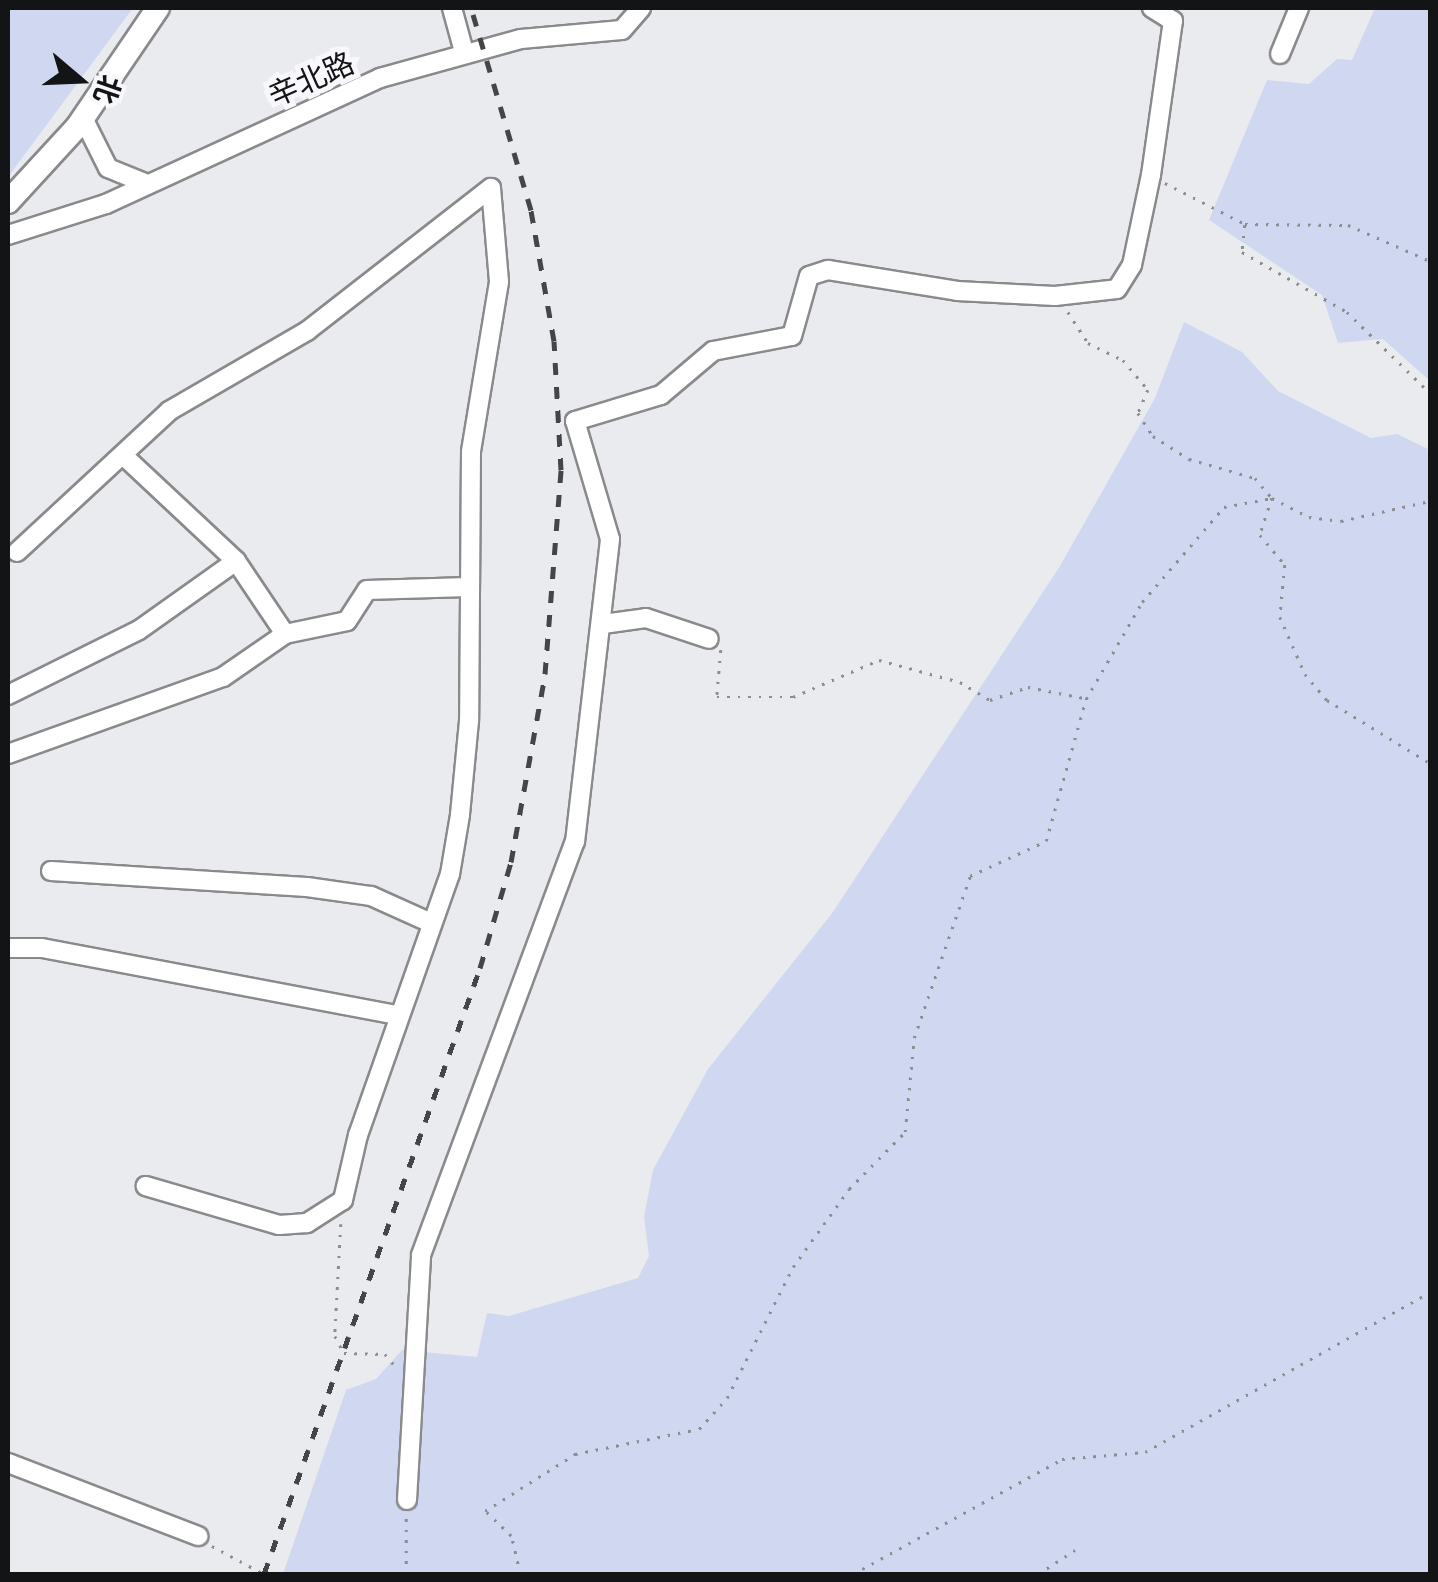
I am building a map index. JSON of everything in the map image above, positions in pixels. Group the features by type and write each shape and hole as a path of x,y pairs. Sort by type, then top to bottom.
{"main road":[{"path":"8,202 83,118 158,8"}],"street":[{"path":"452,8 464,52"},
{"name":"辛北路","path":"8,235 147,184 380,78 464,52 622,30 641,8"},
{"path":"406,1500 420,1256 575,842 604,624 610,539 575,421 661,395 713,351 792,336 809,276 828,270 1044,296 1117,289 1125,281 1151,175 1173,22 1152,8"},
{"path":"1280,54 1299,8"},
{"path":"83,118 108,168 147,184"},
{"path":"17,552 126,458 168,411 306,332 491,188 499,282 471,452 460,815 432,924 334,1209 307,1224 278,1224 146,1186"},
{"path":"126,458 236,561 285,634"},
{"path":"8,695 139,630 236,561"},
{"path":"8,754 223,678 285,634 347,620 367,590 380,585 468,587"},
{"path":"604,624 646,618 709,639"},
{"path":"51,871 307,886 371,896 432,924"},
{"path":"8,948 42,948 398,1015"},
{"path":"8,1463 198,1536"}],"path":[{"path":"1151,175 1245,224 1348,224 1430,261"},
{"path":"1245,224 1242,252 1347,312 1430,394"},
{"path":"1044,296 1068,312 1088,343 1123,360 1148,390 1138,413 1153,436 1189,460 1255,478 1272,498 1309,518 1341,521 1430,501"},
{"path":"520,1574 511,1536 485,1511 575,1454 699,1429 727,1398 793,1268 849,1189 905,1132 914,1038 970,876 1046,840 1086,699 1142,602 1224,507 1272,498"},
{"path":"1272,498 1260,535 1285,565 1280,617 1304,674 1328,700 1430,763"},
{"path":"709,639 726,654 718,697 794,697 879,660 960,682 990,700 1028,687 1086,699"},
{"path":"334,1209 345,1231 334,1336 344,1353 385,1354 413,1387"},
{"path":"853,1574 1062,1459 1145,1452 1430,1292"},
{"path":"406,1500 406,1574"},
{"path":"198,1536 264,1574"},
{"path":"1038,1574 1076,1550"}],"shaded area":[{"path":"8,8 133,8 8,177"},
{"path":"1375,8 1430,8 1430,381 1383,339 1338,343 1322,295 1209,220 1267,80 1309,84 1337,59 1352,60"},
{"path":"1184,322 1242,352 1278,391 1371,438 1397,434 1430,450 1430,1574 283,1574 346,1390 376,1379 402,1350 477,1357 487,1313 509,1316 638,1278 649,1256 644,1217 653,1170 708,1069 833,912 1060,566 1155,398"}],"railway":[{"path":"264,1574 480,968 511,862 545,674 561,470 554,341 531,210 471,8"}]}
